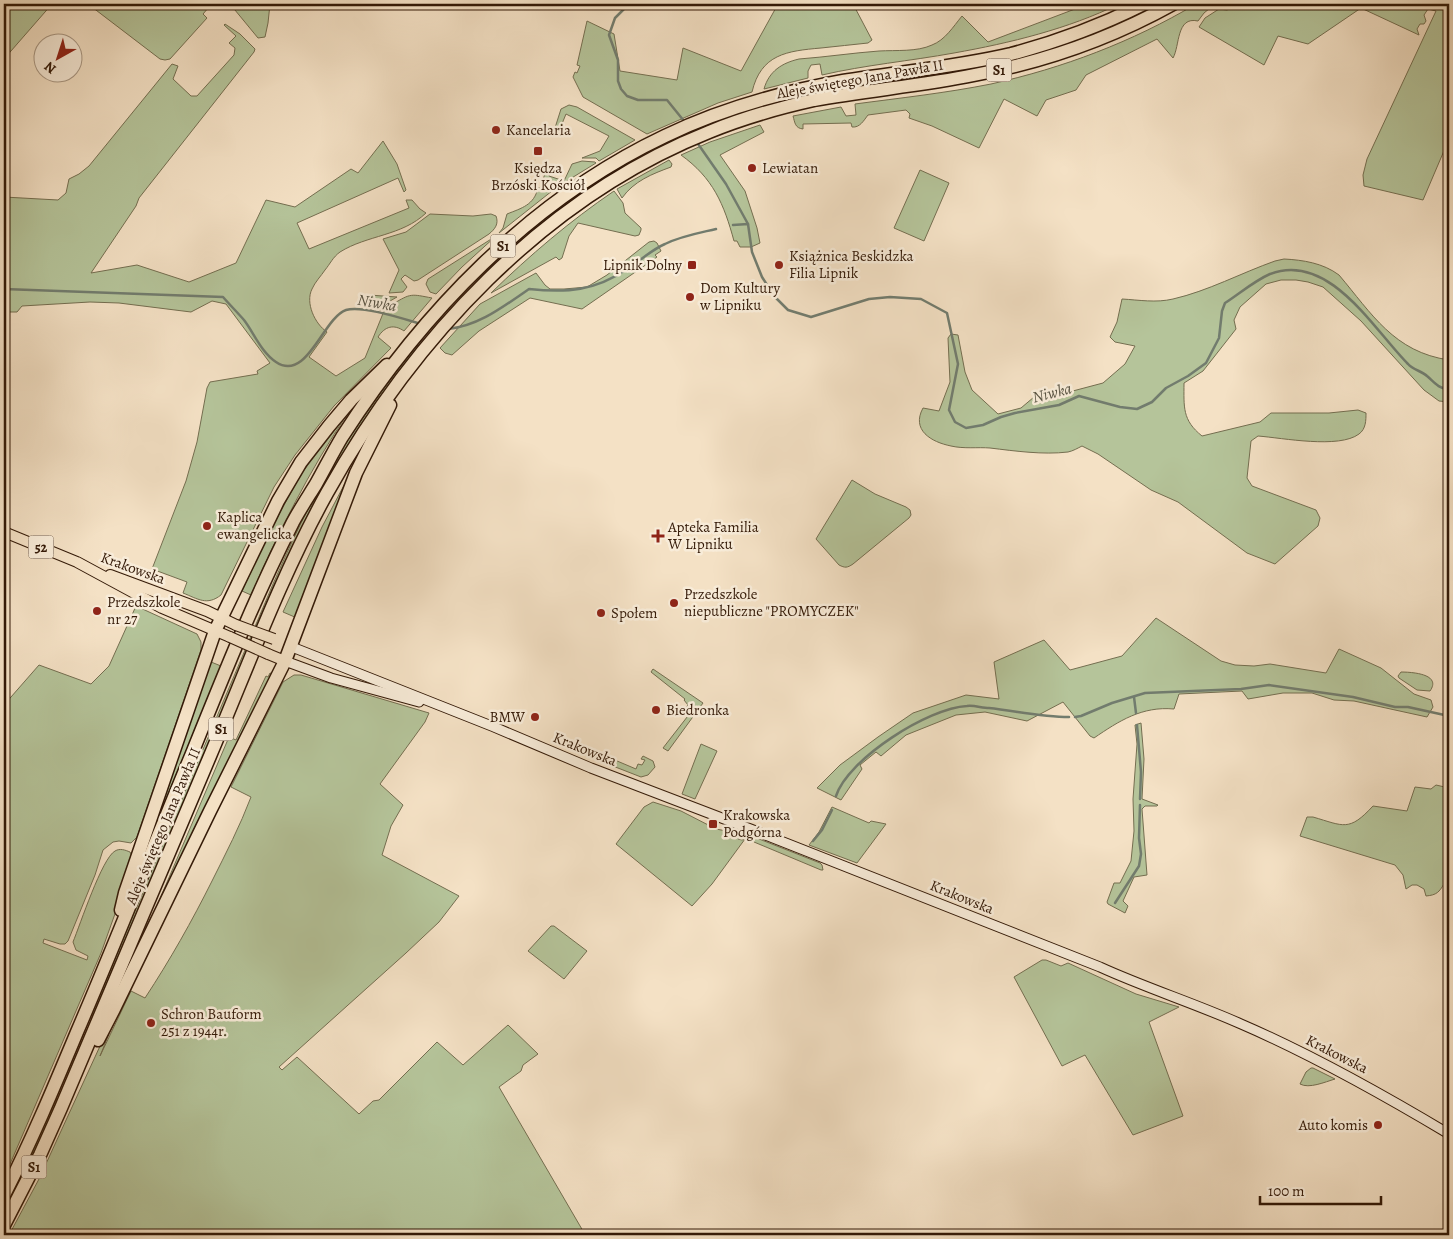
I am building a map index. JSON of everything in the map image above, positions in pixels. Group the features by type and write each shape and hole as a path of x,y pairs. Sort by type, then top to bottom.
{"highway":[{"name":"Aleje świętego Jana Pawła II","path":"4,1225 40,1155 61,1108 252,656 306,535 327,493 378,410 454,314 499,269 562,215 608,183 645,161 707,132 845,81 1011,54 1083,31 1114,19 1144,4"},
{"name":"Aleje świętego Jana Pawła II","path":"4,1195 38,1124 108,960 223,678 275,559 296,517 342,439 414,339 465,281 509,240 553,204 638,150 701,120 751,103 968,76 1024,64 1098,41 1172,4"},
{"path":"108,960 125,893 215,631 278,501 301,462 329,426 351,400 414,339"},
{"path":"61,1108 114,1010 292,647 356,473 411,366"}],"main road":[{"name":"Krakowska","path":"4,532 81,564 221,617 236,625 591,768 762,833 1239,1023 1307,1054 1371,1088 1449,1134"},
{"name":"Krakowska","path":"81,564 162,608 285,661 347,683 453,711"}],"green space":[{"path":"4,4 52,4 4,59"},
{"path":"88,4 207,4 209,7 203,14 207,18 170,59 165,60 160,59"},
{"path":"230,4 270,4 265,37 258,38"},
{"path":"778,4 853,4 872,40 868,43 797,51 777,57 762,70 756,79 752,92 718,103 647,134 583,97 573,77 580,66 577,65 587,21 614,34 620,71 677,80 683,48 741,71"},
{"path":"1071,4 1119,4 1059,28 975,49 822,75 820,64 811,65 808,71 808,78 764,89 769,77 777,69 799,59 879,51 913,50 926,47 937,43 945,37 962,16 988,42 1075,9"},
{"path":"1155,4 1163,4 1076,44 1009,64 814,96 813,93 931,74 1136,14"},
{"path":"1196,4 1215,4 1198,21 1191,21 1182,27 1173,58 1157,39 1086,75 1076,90 1046,100 1037,116 1004,99 979,148 932,126 909,118 910,114 906,110 868,115 862,123 855,127 852,127 851,123 803,124 803,129 797,126 794,121 793,116 841,107 846,116 856,115 855,104 974,87 1018,78 1071,62 1122,42"},
{"path":"1239,4 1449,4 1449,139 1423,200 1364,186 1363,175 1367,159 1436,11 1428,9 1424,15 1426,21 1424,24 1420,24 1417,29 1419,35 1361,8 1308,44 1278,36 1264,65 1199,27 1205,18 1219,9 1227,10"},
{"path":"225,24 240,34 255,49 254,52 139,198 136,206 91,273 137,265 189,282 236,263 266,200 295,207 351,169 358,173 383,141 397,164 406,190 404,192 398,178 297,223 309,249 409,208 406,200 412,200 426,213 417,221 395,231 350,246 333,258 315,284 310,295 312,313 327,332 309,357 336,376 365,358 384,311 360,304 369,295 397,297 390,301 393,304 411,295 432,298 404,331 397,327 390,327 384,330 378,337 391,348 334,406 295,455 274,487 221,595 207,601 183,593 187,582 152,569 186,481 197,442 207,388 210,382 258,374 257,371 270,363 226,304 212,301 191,312 119,303 90,302 22,306 17,312 8,312 4,304 4,197 58,200 66,193 69,179 89,166 172,64 178,66 173,79 191,96 197,96 234,55 235,48 229,43 236,36"},
{"path":"569,105 577,107 635,140 599,161 596,158 582,158 600,151 609,136 566,114 559,131 554,131 561,109"},
{"path":"760,125 764,132 720,155 745,191 757,228 760,243 751,247 740,247 737,241 734,241 726,215 716,193 701,173 681,155 710,142"},
{"path":"669,160 672,164 671,167 650,175 632,187 622,198 617,189"},
{"path":"582,161 596,163 557,187 499,233 503,228 507,214 527,205 534,198 538,188 541,188 546,169 550,170 549,176 564,181 572,164"},
{"path":"920,170 949,183 924,241 894,228"},
{"path":"614,191 623,203 625,213 641,228 639,235 635,236 578,223 569,236 562,258 559,260 556,257 491,293 551,239"},
{"path":"430,214 473,216 491,214 496,216 497,224 489,234 418,280 414,281 405,275 401,279 407,287 403,292 389,293 399,270 383,239 406,232"},
{"path":"496,236 436,294 430,292 426,284 428,279"},
{"path":"654,241 661,251 655,255 657,257 582,309 530,298 479,331 452,355 445,353 440,348 480,304 536,273 550,289 587,287 607,275 649,242"},
{"path":"1284,259 1313,263 1333,271 1339,275 1374,317 1399,340 1413,349 1430,356 1449,360 1449,402 1439,401 1424,390 1361,321 1323,287 1296,280 1281,280 1266,284 1240,307 1234,320 1236,329 1203,371 1184,383 1184,406 1188,419 1195,430 1202,436 1260,422 1271,413 1329,413 1358,410 1366,413 1363,430 1359,434 1338,441 1325,442 1258,436 1251,441 1247,478 1252,486 1316,510 1320,518 1318,526 1275,564 1247,553 1178,502 1151,490 1098,454 1082,446 1068,452 1049,453 956,447 930,438 921,429 919,423 923,408 939,411 950,382 948,338 951,334 958,335 965,372 972,390 998,414 1021,408 1034,397 1069,392 1103,383 1125,364 1135,346 1115,342 1110,337 1117,322 1122,299 1154,301 1186,296"},
{"path":"417,345 419,346 356,433 94,1016 91,1014 273,584 301,523 352,433"},
{"path":"348,413 320,457 295,502 251,595 242,591 271,529 301,474"},
{"path":"352,470 297,618 283,612 322,527"},
{"path":"852,480 875,494 906,507 910,510 911,515 853,564 844,567 839,565 816,539"},
{"path":"136,606 197,634 201,642 201,650 137,837 131,843 113,842 103,850 95,875 68,941 65,944 60,944 44,939 43,943 87,960 88,956 76,950 73,942 92,893 110,856 119,850 130,852 132,856 116,911 101,953 4,1178 4,705 39,665 91,684 109,666"},
{"path":"1156,618 1221,661 1235,665 1254,666 1270,664 1326,673 1339,649 1381,668 1414,694 1431,700 1433,707 1427,717 1354,701 1334,700 1312,693 1283,693 1248,699 1242,691 1179,694 1174,709 1141,712 1094,738 1090,736 1063,702 1027,721 985,712 956,715 906,735 881,756 876,752 860,765 862,769 841,800 817,788 840,765 913,713 966,695 999,699 994,662 1044,640 1070,670 1122,656"},
{"path":"213,650 215,651 211,662 221,666 148,843"},
{"path":"653,669 703,703 668,751 663,748 691,712 686,708 688,705 685,699 651,672"},
{"path":"1401,672 1424,675 1429,678 1433,685 1430,691 1417,690 1399,678 1398,676"},
{"path":"270,673 273,674 156,908 229,737 236,740 266,676 268,677"},
{"path":"294,675 301,675 429,713 425,722 380,784 403,805 391,826 382,855 459,896 439,922 279,1067 282,1070 297,1057 359,1114 373,1101 379,1100 437,1042 463,1065 508,1025 538,1054 523,1065 521,1071 499,1087 583,1231 579,1235 9,1235 39,1179 106,1033 109,1034 100,1056 131,991 145,998 189,926 233,839 251,797 231,787 283,682"},
{"path":"1141,723 1144,759 1142,799 1158,805 1145,806 1142,809 1147,875 1134,877 1123,901 1128,906 1125,913 1107,902 1114,883 1120,883 1131,861 1137,744 1135,725"},
{"path":"701,744 717,751 695,799 682,794"},
{"path":"603,755 636,769 638,764 642,765 645,760 641,759 643,756 653,761 655,767 648,775 641,777 600,761"},
{"path":"1436,785 1449,788 1449,883 1444,884 1433,895 1426,896 1424,889 1417,885 1412,885 1406,889 1403,875 1395,865 1300,836 1307,817 1346,825 1358,820 1373,806 1407,811 1415,787 1431,789"},
{"path":"653,802 681,811 716,829 742,834 738,839 745,839 712,884 692,906 616,844 644,807"},
{"path":"832,807 869,823 871,821 886,824 857,863 809,845 819,832"},
{"path":"754,837 820,863 823,870 754,842 752,840"},
{"path":"551,926 554,926 587,951 564,979 528,951"},
{"path":"1042,960 1061,966 1068,963 1136,994 1179,1007 1149,1022 1183,1116 1133,1135 1085,1055 1062,1066 1014,977"},
{"path":"1311,1068 1335,1079 1308,1086 1300,1084 1306,1072"},
{"path":"56,1099 58,1101 45,1130 4,1214 4,1205"}],"waterway":[{"name":"Niwka","path":"629,4 615,18 609,35 618,60 618,81 621,89 627,96 638,100 667,100 684,121"},
{"name":"Niwka","path":"696,141 726,184 748,224"},
{"name":"Niwka","path":"733,225 748,224 752,252 762,277 774,296 788,310 811,317 869,299 890,297 921,299 947,313 958,364 949,410 955,422 966,428 983,425 1015,413 1059,405 1079,396 1120,407 1137,409 1152,402 1166,388 1206,363 1219,338 1222,311 1225,303 1264,277 1291,270 1312,274 1331,283 1365,315 1410,366 1425,374 1439,386 1449,390"},
{"name":"Niwka","path":"448,329 481,320 529,289 556,291 580,289 604,282 632,266 655,249 671,241 716,229"},
{"name":"Niwka","path":"4,289 223,297 244,320 266,353 276,362 287,366 297,364 306,357 330,324 338,315 346,310 362,309 421,324"},
{"path":"1075,717 1145,693 1241,689 1269,685 1353,697 1395,707 1408,707 1449,716"},
{"path":"1134,697 1136,713"},
{"path":"836,796 843,782 872,752 912,726 951,709 972,706 1069,717"},
{"path":"1137,725 1141,772 1140,799"},
{"path":"1115,903 1139,866 1141,854 1139,838 1140,805"},
{"path":"813,841 822,830 832,810"}],"place":[{"name":"Kancelaria","path":"496,130"},
{"name":"Księdza Brzóski Kościół","path":"538,151"},
{"name":"Lewiatan","path":"752,168"},
{"name":"Lipnik Dolny","path":"692,265"},
{"name":"Książnica Beskidzka Filia Lipnik","path":"779,265"},
{"name":"Dom Kultury w Lipniku","path":"690,297"},
{"name":"Kaplica ewangelicka","path":"207,526"},
{"name":"Apteka Familia W Lipniku","path":"658,536"},
{"name":"Przedszkole niepubliczne \"PROMYCZEK\"","path":"674,603"},
{"name":"Przedszkole nr 27","path":"97,611"},
{"name":"Społem","path":"601,613"},
{"name":"Biedronka","path":"656,710"},
{"name":"BMW","path":"535,717"},
{"name":"Krakowska Podgórna","path":"713,824"},
{"name":"Schron Bauform 251 z 1944r.","path":"151,1023"},
{"name":"Auto komis","path":"1378,1125"}]}
